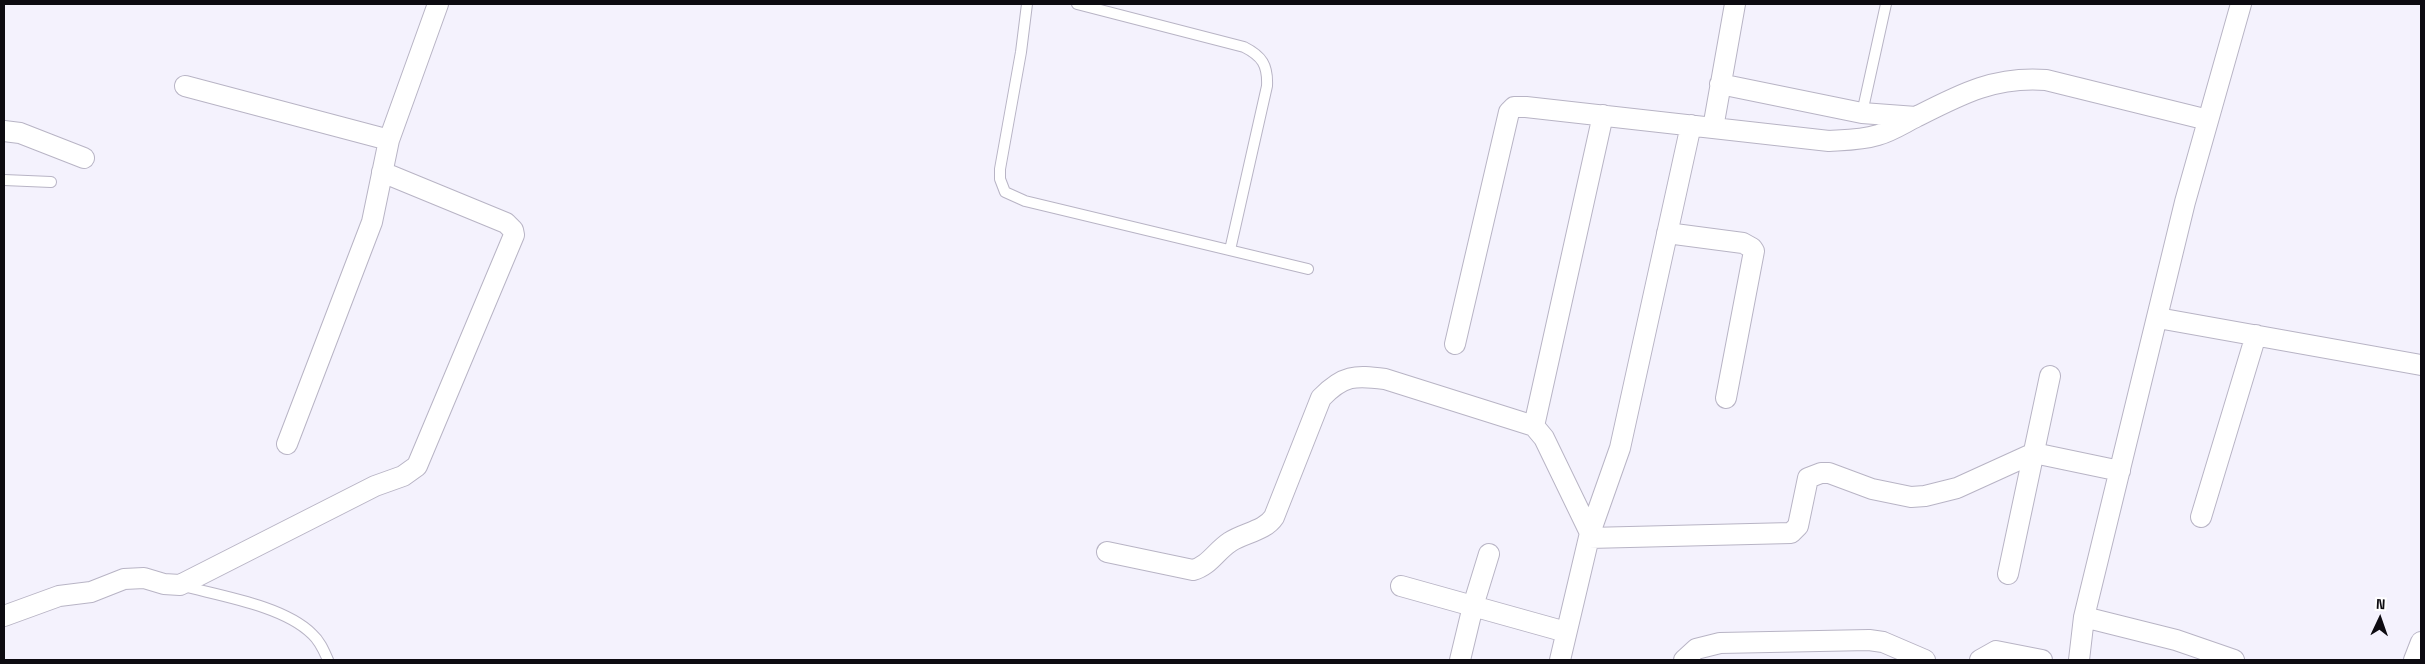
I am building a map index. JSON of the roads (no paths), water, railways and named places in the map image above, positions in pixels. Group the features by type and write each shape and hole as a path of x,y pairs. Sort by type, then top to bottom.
{"street":[{"path":"287,444 372,222 389,140 438,4"},
{"path":"1713,128 1735,4"},
{"path":"2079,660 2084,617 2158,318 2184,202 2241,4"},
{"path":"1455,344 1509,112 1519,106 1829,141 1849,140 1879,135 1993,83 2026,78 2046,80 2208,120"},
{"path":"1720,84 1862,113 1916,117"},
{"path":"185,86 389,140"},
{"path":"1534,426 1603,116"},
{"path":"1560,660 1590,536 1620,448 1691,125"},
{"path":"4,131 20,133 84,158"},
{"path":"4,616 59,596 91,592 124,579 144,578 164,584 180,585 375,486 411,472 422,457 514,235 513,230 506,223 382,172"},
{"path":"1667,233 1743,243 1754,251 1726,398"},
{"path":"2158,318 2421,365"},
{"path":"2201,517 2256,335"},
{"path":"1107,552 1193,570 1206,565 1232,540 1269,523 1277,511 1322,398 1334,385 1348,378 1365,376 1385,380 1534,426 1544,438 1590,536"},
{"path":"2008,574 2050,376"},
{"path":"1590,536 1791,533 1798,526 1805,485 1808,478 1814,474 1828,473 1893,494 1925,496 1957,488 2034,453 2120,471"},
{"path":"1460,660 1473,606 1489,554"},
{"path":"1401,586 1566,632"},
{"path":"2084,617 2176,640 2234,660"},
{"path":"1684,660 1696,650 1720,643 1868,640 1883,642 1925,660"},
{"path":"2414,660 2421,642"},
{"path":"1980,660 1996,651 2042,660"}],"lane":[{"path":"1027,4 1021,52 1000,169 1000,179 1005,192 1025,201 1308,268"},
{"path":"1078,4 1244,47 1258,54 1265,62 1268,73 1267,86 1230,250"},
{"path":"1862,113 1886,4"},
{"path":"4,180 51,182"},
{"path":"180,585 264,608 285,616 313,634 328,660"}]}
